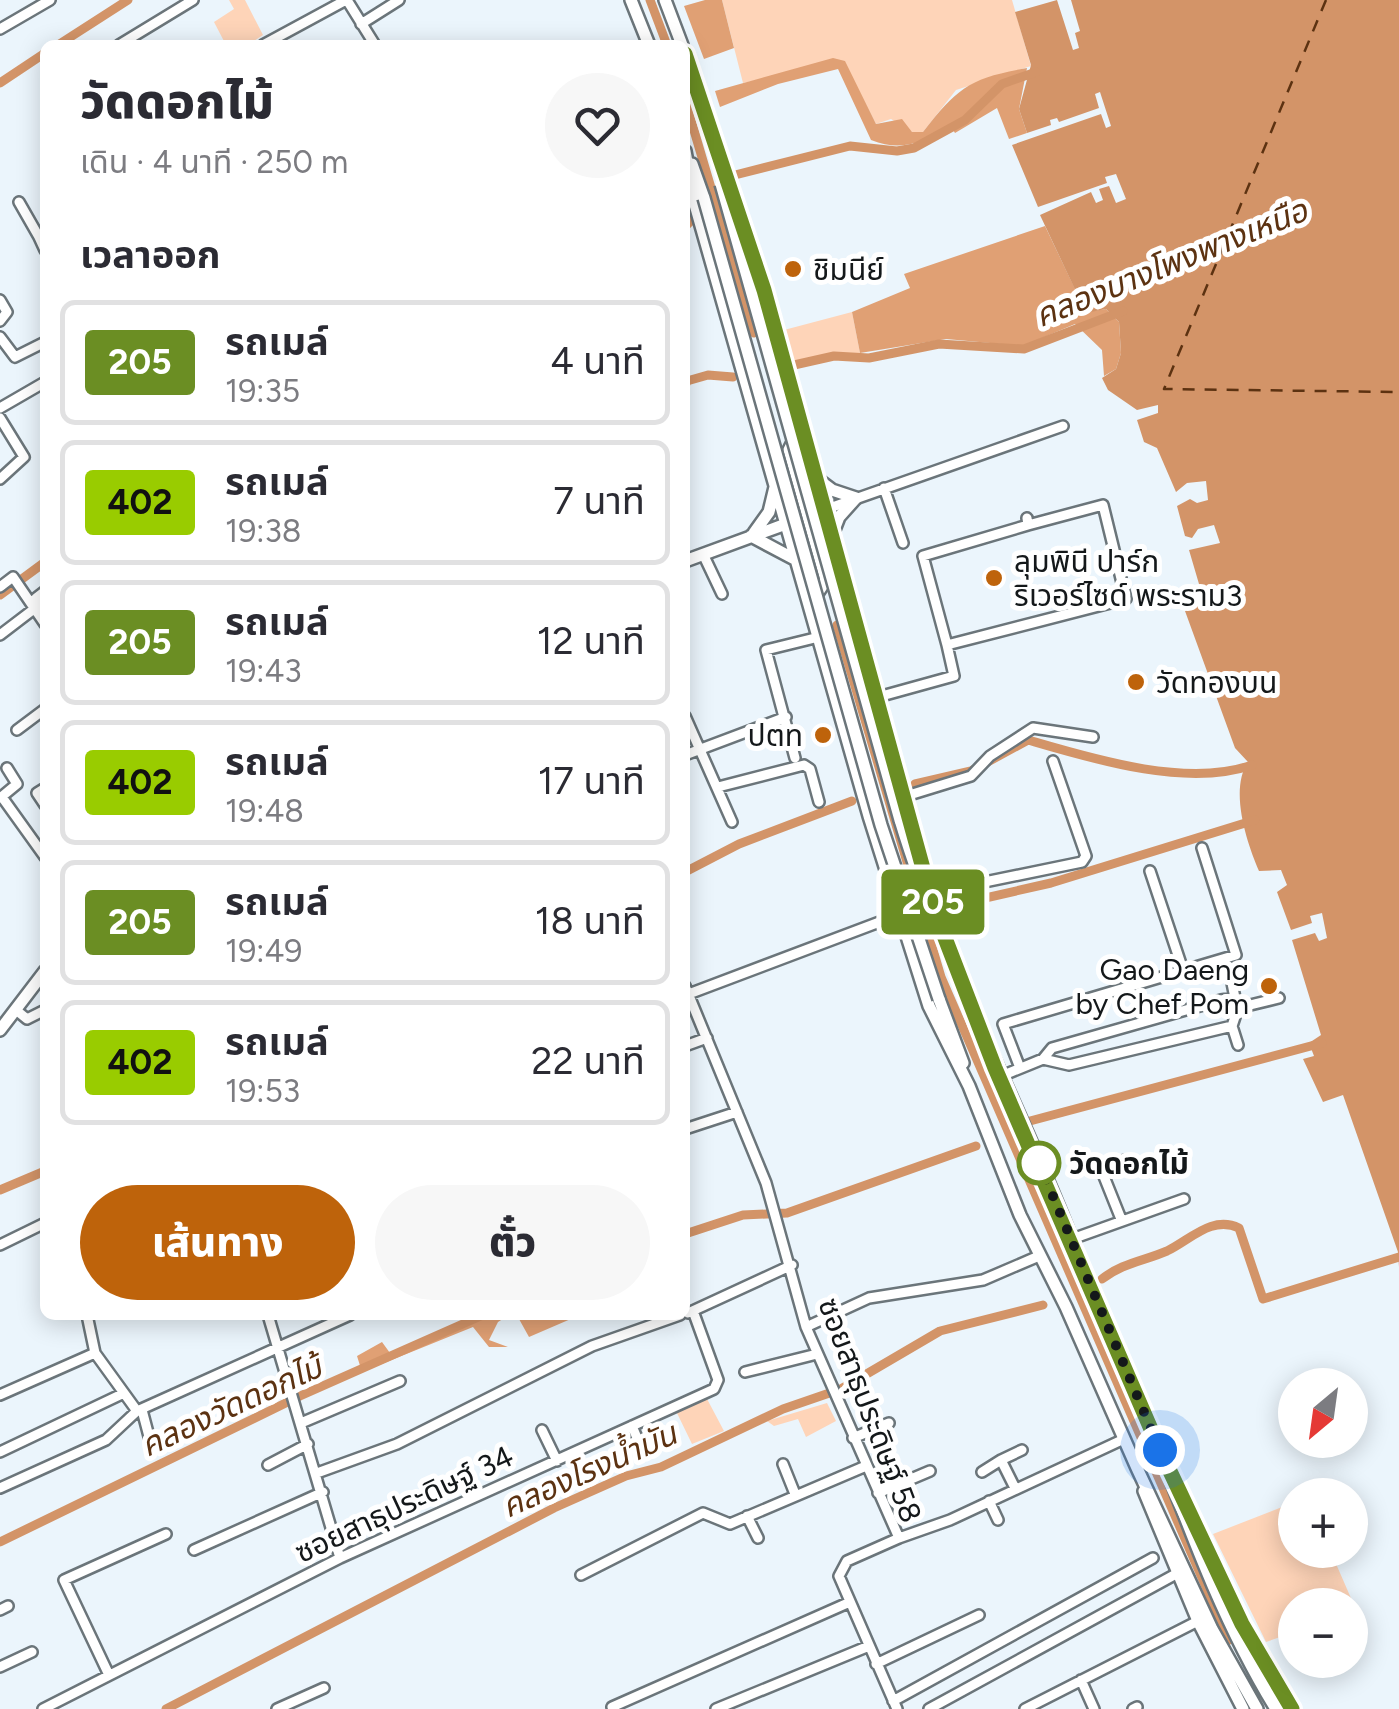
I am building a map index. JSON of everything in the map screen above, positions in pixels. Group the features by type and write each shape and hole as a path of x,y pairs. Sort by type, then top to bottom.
{"main road":[{"path":"631,0 647,40"},
{"path":"664,0 680,40"},
{"path":"690,69 803,429 821,511 857,620 935,912"},
{"path":"690,168 881,825 970,1086 1038,1256 1066,1307 1124,1439 1176,1574 1243,1709"},
{"path":"727,182 900,820 999,1076 1160,1450 1242,1624 1292,1709"},
{"path":"699,200 704,236 898,915 929,1006 970,1086"},
{"path":"758,421 774,429 786,425 796,407"},
{"path":"803,429 789,450 826,580 810,602"},
{"path":"812,475 832,490 856,498 839,516 830,540"},
{"path":"752,536 768,512 775,486"},
{"path":"690,558 821,511"},
{"path":"752,536 800,562"},
{"path":"819,635 828,618 857,620"},
{"path":"0,1030 40,978"},
{"path":"1160,1450 1174,1498 1227,1618 1276,1709"},
{"path":"1136,1468 1212,1629 1258,1709"}],"street":[{"path":"0,29 50,0"},
{"path":"127,40 193,0"},
{"path":"272,40 346,0 372,40"},
{"path":"361,24 399,0"},
{"path":"19,202 40,232"},
{"path":"0,300 6,312 0,321"},
{"path":"0,337 15,357 40,344"},
{"path":"0,408 40,385"},
{"path":"0,418 24,457 0,479"},
{"path":"821,511 1063,426"},
{"path":"884,488 903,543"},
{"path":"878,697 954,676 923,556 1027,522 1103,506 1126,599 947,645"},
{"path":"703,554 722,594"},
{"path":"0,587 16,583 40,610 0,635"},
{"path":"795,758 766,650 819,635"},
{"path":"16,711 21,727 40,713"},
{"path":"690,752 786,717"},
{"path":"690,727 732,822"},
{"path":"906,796 978,772 985,762 1033,728 1092,737"},
{"path":"930,892 1082,862 1086,856 1053,761"},
{"path":"718,786 804,765 810,768 819,802"},
{"path":"7,768 17,782 1,797 40,850"},
{"path":"1020,1068 1003,1024 1236,955 1202,848"},
{"path":"1150,871 1184,972"},
{"path":"690,991 898,915"},
{"path":"1230,973 1237,1003 1232,1026 1238,1044"},
{"path":"999,1076 1044,1059 1052,1048 1237,1003 1279,998"},
{"name":"ซอยสาธุประดิษฐ์ 58","path":"690,1001 777,1215 806,1327 899,1538 842,1565 840,1576 895,1707"},
{"path":"16,1010 26,1019 40,1012"},
{"path":"1044,1059 1070,1065 1232,1026"},
{"path":"690,1044 706,1038"},
{"path":"690,1127 737,1112"},
{"path":"1122,1219 1101,1169 1125,1160"},
{"path":"1072,1239 1184,1199"},
{"path":"0,1244 40,1226"},
{"path":"806,1327 869,1298 983,1280 1038,1256"},
{"path":"690,1311 792,1265"},
{"path":"88,1320 95,1353 122,1394 139,1411 151,1444"},
{"path":"269,1320 340,1558"},
{"path":"0,1488 106,1440 139,1411 338,1320"},
{"path":"317,1473 397,1444 592,1346 656,1320"},
{"name":"ซอยสาธุประดิษฐ์ 34","path":"43,1709 340,1558 557,1462 717,1385 689,1320"},
{"path":"0,1394 95,1353"},
{"path":"745,1372 817,1354"},
{"path":"301,1423 400,1381"},
{"path":"0,1452 122,1394"},
{"path":"853,1438 889,1423"},
{"path":"632,1426 643,1452"},
{"path":"542,1430 557,1462"},
{"path":"899,1538 1124,1439"},
{"path":"268,1465 308,1444"},
{"path":"982,1472 1022,1450"},
{"path":"1001,1460 1015,1488"},
{"path":"783,1464 795,1494"},
{"path":"581,1575 703,1513 726,1524 866,1466"},
{"path":"878,1492 930,1471"},
{"path":"194,1550 323,1492"},
{"path":"990,1500 998,1520"},
{"path":"747,1516 758,1538"},
{"path":"109,1674 64,1580 166,1534"},
{"path":"895,1707 1153,1558"},
{"path":"929,1709 1176,1574"},
{"path":"612,1707 850,1602"},
{"path":"876,1664 979,1615"},
{"path":"1025,1709 1198,1621"},
{"path":"716,1709 868,1646"},
{"path":"0,1667 32,1652"},
{"path":"1081,1680 1094,1709"},
{"path":"276,1709 324,1688"}],"shaded area":[{"path":"229,0 245,0 263,35 256,40 223,40 214,22 234,9"},
{"path":"722,0 1012,0 1031,66 956,90 923,132 912,132 891,119 876,124 844,61 743,83"},
{"path":"722,0 734,48 704,59 684,6"},
{"path":"833,58 845,61 876,124 902,119 912,132 923,132 946,104 967,87 1027,68 1019,109 1027,133 1009,139 997,108 955,133 950,125 912,144 882,144 871,140 838,69 778,84 720,107 715,91"},
{"path":"1045,226 1086,312 1106,309 1119,322 1121,353 1116,369 1104,376 1102,350 1075,324 1023,346 946,339 860,353 852,312 910,288 904,274"},
{"path":"852,312 860,353 793,363 784,330"},
{"path":"470,1320 501,1320 489,1340 508,1347 489,1347 473,1327 362,1372 357,1356 382,1342 390,1353"},
{"path":"520,1320 568,1320 529,1337"},
{"path":"706,1397 724,1431 692,1444 676,1411"},
{"path":"827,1403 836,1421 806,1437 798,1419 774,1426 767,1421"},
{"path":"1278,1509 1278,1568 1338,1568 1347,1588 1278,1588 1278,1638 1266,1642 1213,1534"}],"water":[{"path":"1057,0 1073,50 1079,48 1075,33 1080,31 1071,0 1399,0 1399,1267 1398,1252 1343,1095 1323,1102 1303,1059 1314,1056 1309,1043 1321,1035 1292,940 1315,933 1319,941 1327,938 1322,913 1310,916 1312,923 1291,930 1277,892 1287,885 1281,870 1259,871 1245,832 1240,801 1248,762 1235,748 1185,611 1204,601 1189,550 1220,543 1214,525 1198,529 1192,538 1185,536 1177,506 1190,499 1197,503 1208,500 1206,481 1187,483 1176,492 1157,448 1144,442 1137,420 1158,413 1158,405 1137,410 1108,390 1102,378 1116,369 1121,353 1119,322 1106,309 1086,313 1040,215 1091,192 1096,203 1103,200 1099,189 1109,186 1116,203 1126,199 1116,174 1105,177 1107,183 1038,207 1012,145 1101,114 1106,128 1111,126 1100,92 1095,94 1099,108 1059,122 1057,118 1050,120 1051,125 1027,133 1019,109 1031,65 1015,12"}],"waterway":[{"path":"66,40 128,0"},
{"path":"650,0 665,40"},
{"path":"0,83 40,56"},
{"path":"690,222 735,175 850,146 897,151 914,148 965,120 1002,84 1036,72"},
{"path":"690,117 754,333"},
{"name":"คลองบางโพงพางเหนือ","path":"794,365 834,356 869,358 939,344 1024,349 1123,311"},
{"name":"คลองบางโพงพางเหนือ","path":"690,380 708,375 733,377"},
{"path":"0,595 40,566"},
{"path":"837,625 941,977 1229,1640"},
{"path":"915,784 971,771 1028,740 1110,762 1170,772 1226,771 1252,765"},
{"path":"690,869 739,844 852,801"},
{"path":"950,906 1051,883 1255,820"},
{"name":"คลองวัดดอกไม้","path":"1030,1121 1322,1043"},
{"name":"คลองวัดดอกไม้","path":"690,1232 743,1215 787,1213 976,1146"},
{"path":"0,1190 40,1173"},
{"name":"คลองโรงน้ำมัน","path":"1102,1279 1220,1225 1239,1228 1263,1299 1399,1257"},
{"name":"คลองโรงน้ำมัน","path":"166,1709 554,1508 626,1476 661,1467 783,1409 841,1389 940,1331 1043,1305"},
{"name":"คลองวัดดอกไม้","path":"0,1542 300,1396 472,1320"}],"ferry route":[{"path":"1326,0 1164,389 1399,392"}],"bus line":[{"name":"205","path":"690,69 733,188 764,290 803,429 821,511 857,620 935,912 995,1068 1070,1234 1160,1450 1242,1624 1292,1709"}],"place":[{"name":"ชิมนีย์","path":"793,269"},
{"name":"ลุมพินี ปาร์ก ริเวอร์ไซด์ พระราม3","path":"994,578"},
{"name":"วัดทองบน","path":"1136,682"},
{"name":"ปตท","path":"823,735"},
{"name":"Gao Daeng by Chef Pom","path":"1269,986"},
{"name":"วัดดอกไม้","path":"1039,1163"}],"route":[{"path":"1039,1163 1160,1450"}]}
